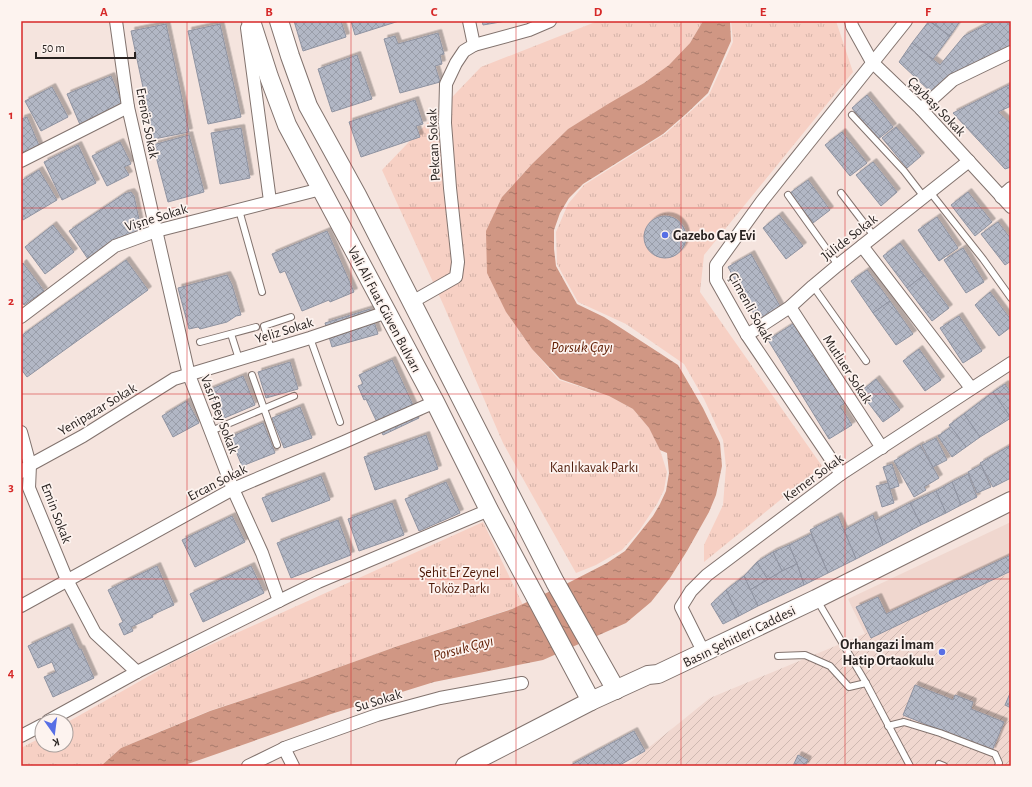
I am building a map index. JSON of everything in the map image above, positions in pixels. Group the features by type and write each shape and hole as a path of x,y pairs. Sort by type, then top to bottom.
{"main road":[{"name":"Vali Ali Fuat Güven Bulvarı","path":"251,21 269,77 287,125 436,402 489,510 591,702"},
{"name":"Vali Ali Fuat Güven Bulvarı","path":"279,21 308,106 357,195 555,582 616,690"},
{"name":"Basın Şehitleri Caddesi","path":"466,766 591,702 648,675 658,674 768,622 1011,501"},
{"path":"648,675 654,667 746,623 768,622"}],"street":[{"name":"Erenöz Sokak","path":"116,21 128,107 156,231"},
{"path":"246,21 270,201"},
{"path":"469,21 474,45 528,30 550,21"},
{"name":"Çimenli Sokak","path":"841,474 747,335 716,280 716,265 762,201 906,21"},
{"name":"Çaybaşı Sokak","path":"855,23 872,62 921,109 1011,207"},
{"name":"Pekcan Sokak","path":"412,302 456,277 458,262 445,123 446,84 456,63 464,51 474,45"},
{"path":"921,109 954,80 1011,52"},
{"path":"21,161 128,107"},
{"name":"Jülide Sokak","path":"747,335 790,307 838,265 970,161"},
{"path":"1001,197 1011,188"},
{"name":"Vişne Sokak","path":"21,317 115,246 156,231 321,189"},
{"name":"Vasıf Bey Sokak","path":"156,231 188,374 233,488 262,553 279,601"},
{"path":"862,246 971,388"},
{"name":"Mutluer Sokak","path":"790,307 882,448"},
{"name":"Yeliz Sokak","path":"188,374 310,338 387,312"},
{"name":"Kemer Sokak","path":"700,645 681,607 691,591 707,575 841,474 1011,363"},
{"name":"Yenipazar Sokak","path":"26,468 83,436 174,379 188,374"},
{"name":"Ercan Sokak","path":"21,606 233,488 436,402"},
{"name":"Emin Sokak","path":"21,432 29,488 67,580 95,633 137,672"},
{"path":"63,713 137,672 318,582 489,510"},
{"name":"Su Sokak","path":"248,766 284,748 377,715 440,698 522,683"},
{"path":"21,736 34,729"},
{"path":"284,748 293,766"}],"lane":[{"path":"852,115 927,195 983,260 1011,298"},
{"path":"841,193 874,236"},
{"path":"788,195 838,265"},
{"path":"239,210 262,292"},
{"path":"813,286 866,361"},
{"path":"271,349 264,326 291,317"},
{"path":"200,342 256,327"},
{"path":"231,334 239,359"},
{"path":"310,338 340,422"},
{"path":"252,375 278,444"},
{"path":"211,432 294,396"},
{"path":"816,599 866,683 910,766"},
{"path":"778,656 805,655 830,666 849,687 866,683"},
{"path":"888,726 904,722 940,734 995,754 999,763 998,766"}],"shaded area":[{"name":"Orhangazi İmam Hatip Ortaokulu","path":"1011,522 1011,747 899,704 848,599"},
{"path":"1011,573 1011,766 626,766 710,698"}],"green space":[{"name":"Kanlıkavak Parkı","path":"598,21 703,21 690,43 669,65 644,83 568,129 532,164 502,197 506,312 532,349 559,380 609,396 633,409 649,428 660,450 667,472 664,490 657,504 639,531 622,550 596,565 576,573 503,443 443,304 382,170 481,67"},
{"path":"731,21 836,21 853,72 704,255 700,292 822,466 704,562 704,545 723,505 726,467 723,440 704,399 684,364 626,324 578,302 557,264 556,232 568,204 584,185 665,134 709,95 733,42"},
{"name":"Şehit Er Zeynel Toköz Parkı","path":"483,522 523,605 209,711 121,748 101,766 21,766 21,748 34,741 34,753 74,753 74,718 179,659"}],"water":[{"name":"Porsuk Çayı","path":"703,21 730,21 731,41 708,93 663,134 583,184 569,198 560,213 554,230 556,266 577,304 604,317 678,365 703,408 720,443 722,466 716,495 709,512 670,578 651,602 626,623 543,660 434,682 331,714 182,766 101,766 121,748 210,711 398,646 512,609 570,582 607,563 625,551 653,516 666,491 669,473 667,453 660,450 649,428 633,409 609,396 560,379 532,349 506,312 487,273 486,231 502,197 532,164 568,129 644,83 669,65 690,43"}],"building":[{"path":"294,21 341,21 346,37 303,51"},
{"path":"351,21 399,21 355,35"},
{"path":"482,21 506,21 483,25"},
{"path":"929,21 950,36 933,59 912,43"},
{"path":"930,21 960,21 950,36"},
{"path":"993,21 1011,21 1011,46 959,71 934,95 899,62 912,43 940,65 964,36"},
{"path":"166,24 189,132 154,139 131,31"},
{"path":"220,24 241,117 208,124 188,31"},
{"path":"438,33 444,54 440,55 442,64 435,66 440,82 400,93 384,39 395,36 398,44"},
{"path":"357,55 372,99 332,112 318,69"},
{"path":"111,76 124,109 81,127 67,94"},
{"path":"1011,84 1011,106 998,112 1011,124 1011,167 1005,169 953,113"},
{"path":"52,87 68,117 41,131 25,101"},
{"path":"867,95 893,127 877,140 852,108"},
{"path":"415,100 423,124 416,126 420,137 361,157 349,122"},
{"path":"27,117 40,148 21,161 21,119"},
{"path":"896,127 921,156 907,168 882,138"},
{"path":"241,128 250,178 220,184 211,133"},
{"path":"842,132 867,163 850,176 825,145"},
{"path":"189,135 204,192 168,202 153,145"},
{"path":"120,142 131,164 124,167 129,175 107,186 92,156"},
{"path":"78,145 96,183 62,200 44,162"},
{"path":"873,162 897,192 881,206 856,175"},
{"path":"39,170 57,200 23,220 21,216 21,181"},
{"path":"808,180 830,210 813,223 790,193"},
{"path":"131,192 134,196 141,229 90,262 69,231 124,194"},
{"path":"968,192 992,222 975,236 951,205"},
{"path":"779,215 803,246 786,259 763,228"},
{"name":"Gazebo Cay Evi","path":"665,216 680,222 686,237 680,252 665,258 650,252 644,237 650,222"},
{"path":"937,217 958,248 939,261 918,230"},
{"path":"998,222 1011,239 1011,261 1005,265 981,234"},
{"path":"53,225 74,252 45,274 25,247"},
{"path":"327,231 354,292 302,311 285,271 280,273 272,254"},
{"path":"900,243 924,275 907,288 883,256"},
{"path":"963,248 984,282 966,293 944,260"},
{"path":"751,254 782,310 759,323 728,267"},
{"path":"126,260 148,290 27,377 21,369 21,336"},
{"path":"23,263 44,291 24,305 21,301 21,265"},
{"path":"867,270 890,301 873,313 851,281"},
{"path":"227,275 232,285 241,315 236,316 227,322 200,329 198,327 189,329 178,288"},
{"path":"924,275 949,308 932,321 907,288"},
{"path":"990,292 1011,320 1011,327 999,336 975,305"},
{"path":"890,301 913,334 896,345 873,313"},
{"path":"370,309 378,334 332,347 325,323"},
{"path":"959,316 982,351 963,363 940,328"},
{"path":"796,322 846,403 840,406 852,425 829,439 768,340"},
{"path":"919,349 941,380 925,391 903,361"},
{"path":"392,360 419,418 383,435 366,399 364,400 358,386 363,384 359,375"},
{"path":"290,362 298,389 266,398 258,372"},
{"path":"243,376 255,405 222,419 209,390"},
{"path":"876,379 900,410 883,422 860,392"},
{"path":"1005,384 1011,393 1011,413 1009,415 993,392"},
{"path":"993,392 1011,418 980,437 964,414"},
{"path":"187,401 199,423 173,437 162,416"},
{"path":"300,407 312,438 284,448 272,418"},
{"path":"964,414 980,437 966,447 949,425"},
{"path":"263,423 275,453 242,466 230,437"},
{"path":"951,427 966,447 952,457 938,436"},
{"path":"426,435 438,469 375,490 364,457"},
{"path":"936,438 947,460 933,467 922,445"},
{"path":"920,445 939,478 924,487 926,490 914,497 894,461"},
{"path":"1011,445 1011,478 993,487 980,463"},
{"path":"892,464 899,486 890,489 883,467"},
{"path":"981,465 991,487 977,493 968,472"},
{"path":"968,474 977,497 961,505 952,482"},
{"path":"321,476 330,500 272,522 262,498"},
{"path":"446,482 460,513 419,531 405,499"},
{"path":"952,482 961,505 946,513 936,491"},
{"path":"888,483 894,503 882,507 876,486"},
{"path":"936,491 946,513 921,525 910,503"},
{"path":"392,503 404,535 359,551 348,519"},
{"path":"910,503 921,525 883,545 875,521"},
{"path":"873,515 883,545 856,559 844,530"},
{"path":"232,516 245,542 195,567 182,540"},
{"path":"838,516 856,559 828,573 810,530"},
{"path":"338,520 351,555 291,578 277,543"},
{"path":"811,534 828,573 804,585 789,545"},
{"path":"789,545 797,564 782,571 773,552"},
{"path":"773,552 782,571 768,580 757,562"},
{"path":"1011,555 1011,571 871,638 856,607 878,597 886,614"},
{"path":"757,562 768,580 750,590 744,576"},
{"path":"797,564 804,585 758,606 750,590"},
{"path":"157,566 174,605 131,627 133,631 124,635 119,624 123,622 108,590"},
{"path":"251,566 264,593 203,622 190,594"},
{"path":"744,576 758,606 739,616 726,590"},
{"path":"726,590 739,616 723,624 711,604"},
{"path":"69,627 94,678 53,697 44,677 56,672 52,662 38,668 28,646"},
{"path":"915,685 953,700 955,695 973,702 971,709 1004,722 992,751 903,715"},
{"path":"1011,691 1011,708 1005,705"},
{"path":"634,731 645,751 618,766 569,766"},
{"path":"798,755 808,760 805,766 793,766"}],"place":[{"name":"Gazebo Cay Evi","path":"665,235"},
{"name":"Orhangazi İmam Hatip Ortaokulu","path":"942,652"}]}
